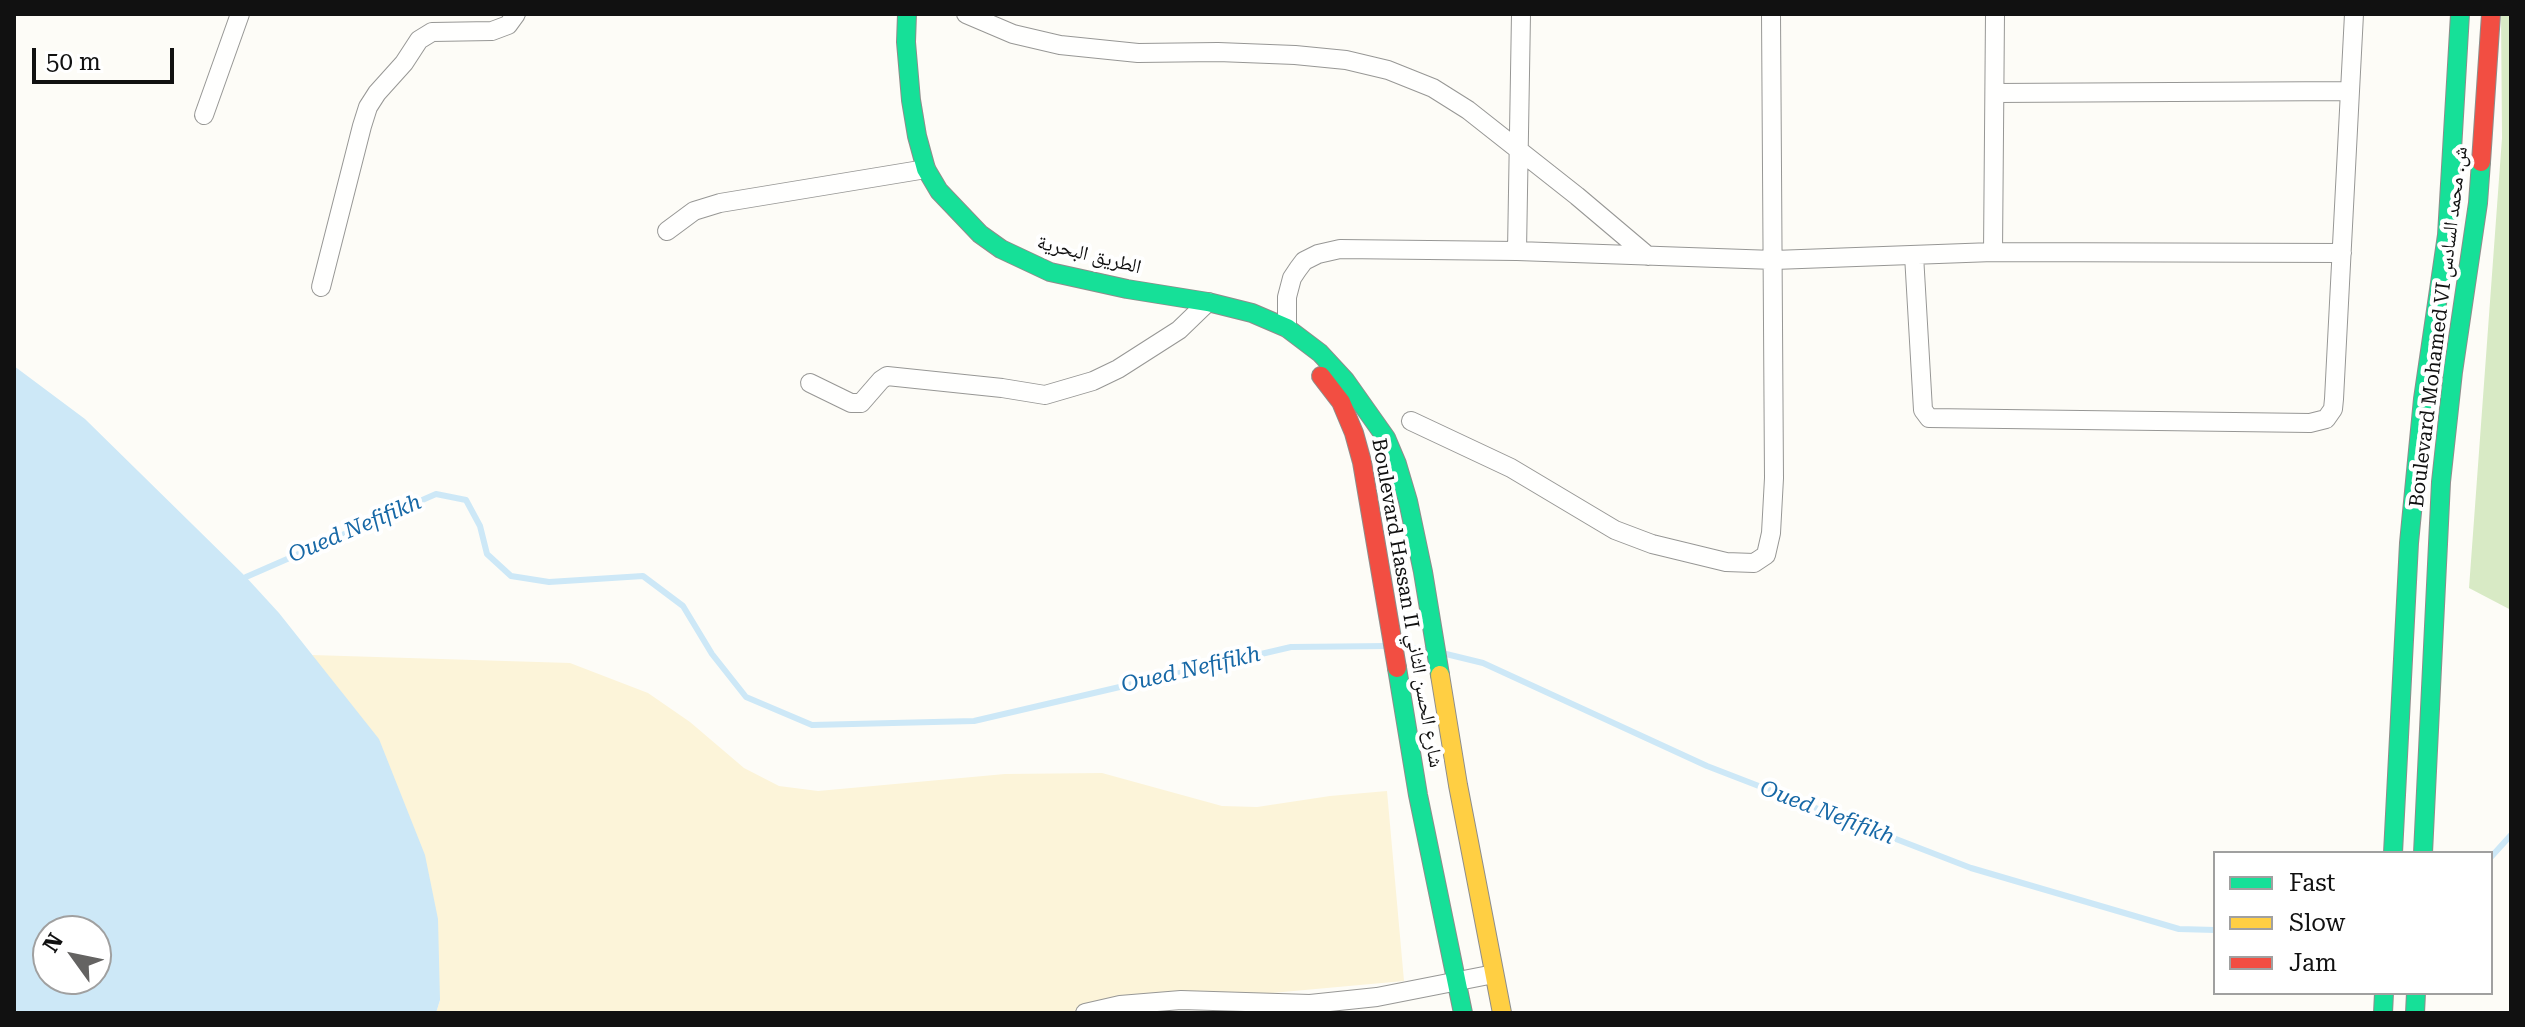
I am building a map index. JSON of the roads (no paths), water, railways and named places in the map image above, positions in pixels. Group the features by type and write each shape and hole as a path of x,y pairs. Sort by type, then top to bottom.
{"main road":[{"name":"الطريق البحرية","path":"907,14 911,100 926,169 939,191 960,215 1001,249 1050,272 1208,302 1252,313 1287,328"},
{"name":"Boulevard Mohamed VI ش. محمد السادس","path":"2393,851 2409,543 2423,399 2447,235 2460,14"},
{"name":"Boulevard Mohamed VI ش. محمد السادس","path":"2423,851 2441,482 2453,372 2478,203 2491,14"},
{"name":"Boulevard Hassan II شارع الحسن الثاني","path":"1287,328 1341,402 1362,462 1418,795 1463,1013"},
{"name":"Boulevard Hassan II شارع الحسن الثاني","path":"1287,328 1320,353 1369,411 1386,438 1397,464 1423,572 1458,785 1502,1013"}],"street":[{"path":"204,115 240,14"},
{"path":"321,287 362,126 368,107 377,93 404,63 419,40 432,32 492,31 508,25 516,14"},
{"path":"966,14 1013,34 1060,45 1138,53 1295,55 1366,64 1399,74 1433,88 1468,110 1648,256"},
{"path":"1517,251 1521,14"},
{"path":"1411,421 1511,468 1615,530 1652,544 1702,557 1742,563 1761,560 1769,547 1773,489 1771,14"},
{"path":"1993,252 1995,14"},
{"path":"1914,255 1923,410 1929,418 2310,423 2326,419 2333,409 2354,14"},
{"path":"1996,93 2350,91"},
{"path":"667,231 694,211 720,203 926,169"},
{"path":"1287,328 1287,297 1292,278 1304,261 1340,249 1517,251 1774,260 1993,252 2342,253"},
{"path":"810,383 851,403 861,403 887,376 1045,395 1093,381 1118,369 1179,330 1208,302"},
{"path":"1085,1013 1120,1005 1181,1000 1310,1004 1377,997 1494,974"}],"water":[{"path":"14,366 85,419 246,577 279,613 379,739 425,855 438,919 440,1000 436,1013 14,1013"}],"waterway":[{"name":"Oued Nefifikh","path":"246,577 436,494 466,500 480,526 487,554 511,576 549,582 643,576 683,606 712,654 746,697 812,725 974,721 1291,647 1388,646"},
{"name":"Oued Nefifikh","path":"1399,646 1427,650"},
{"name":"Oued Nefifikh","path":"1442,653 1483,663 1707,766 1971,868 2179,929 2213,930"},
{"name":"Oued Nefifikh","path":"2493,855 2511,835"}]}
